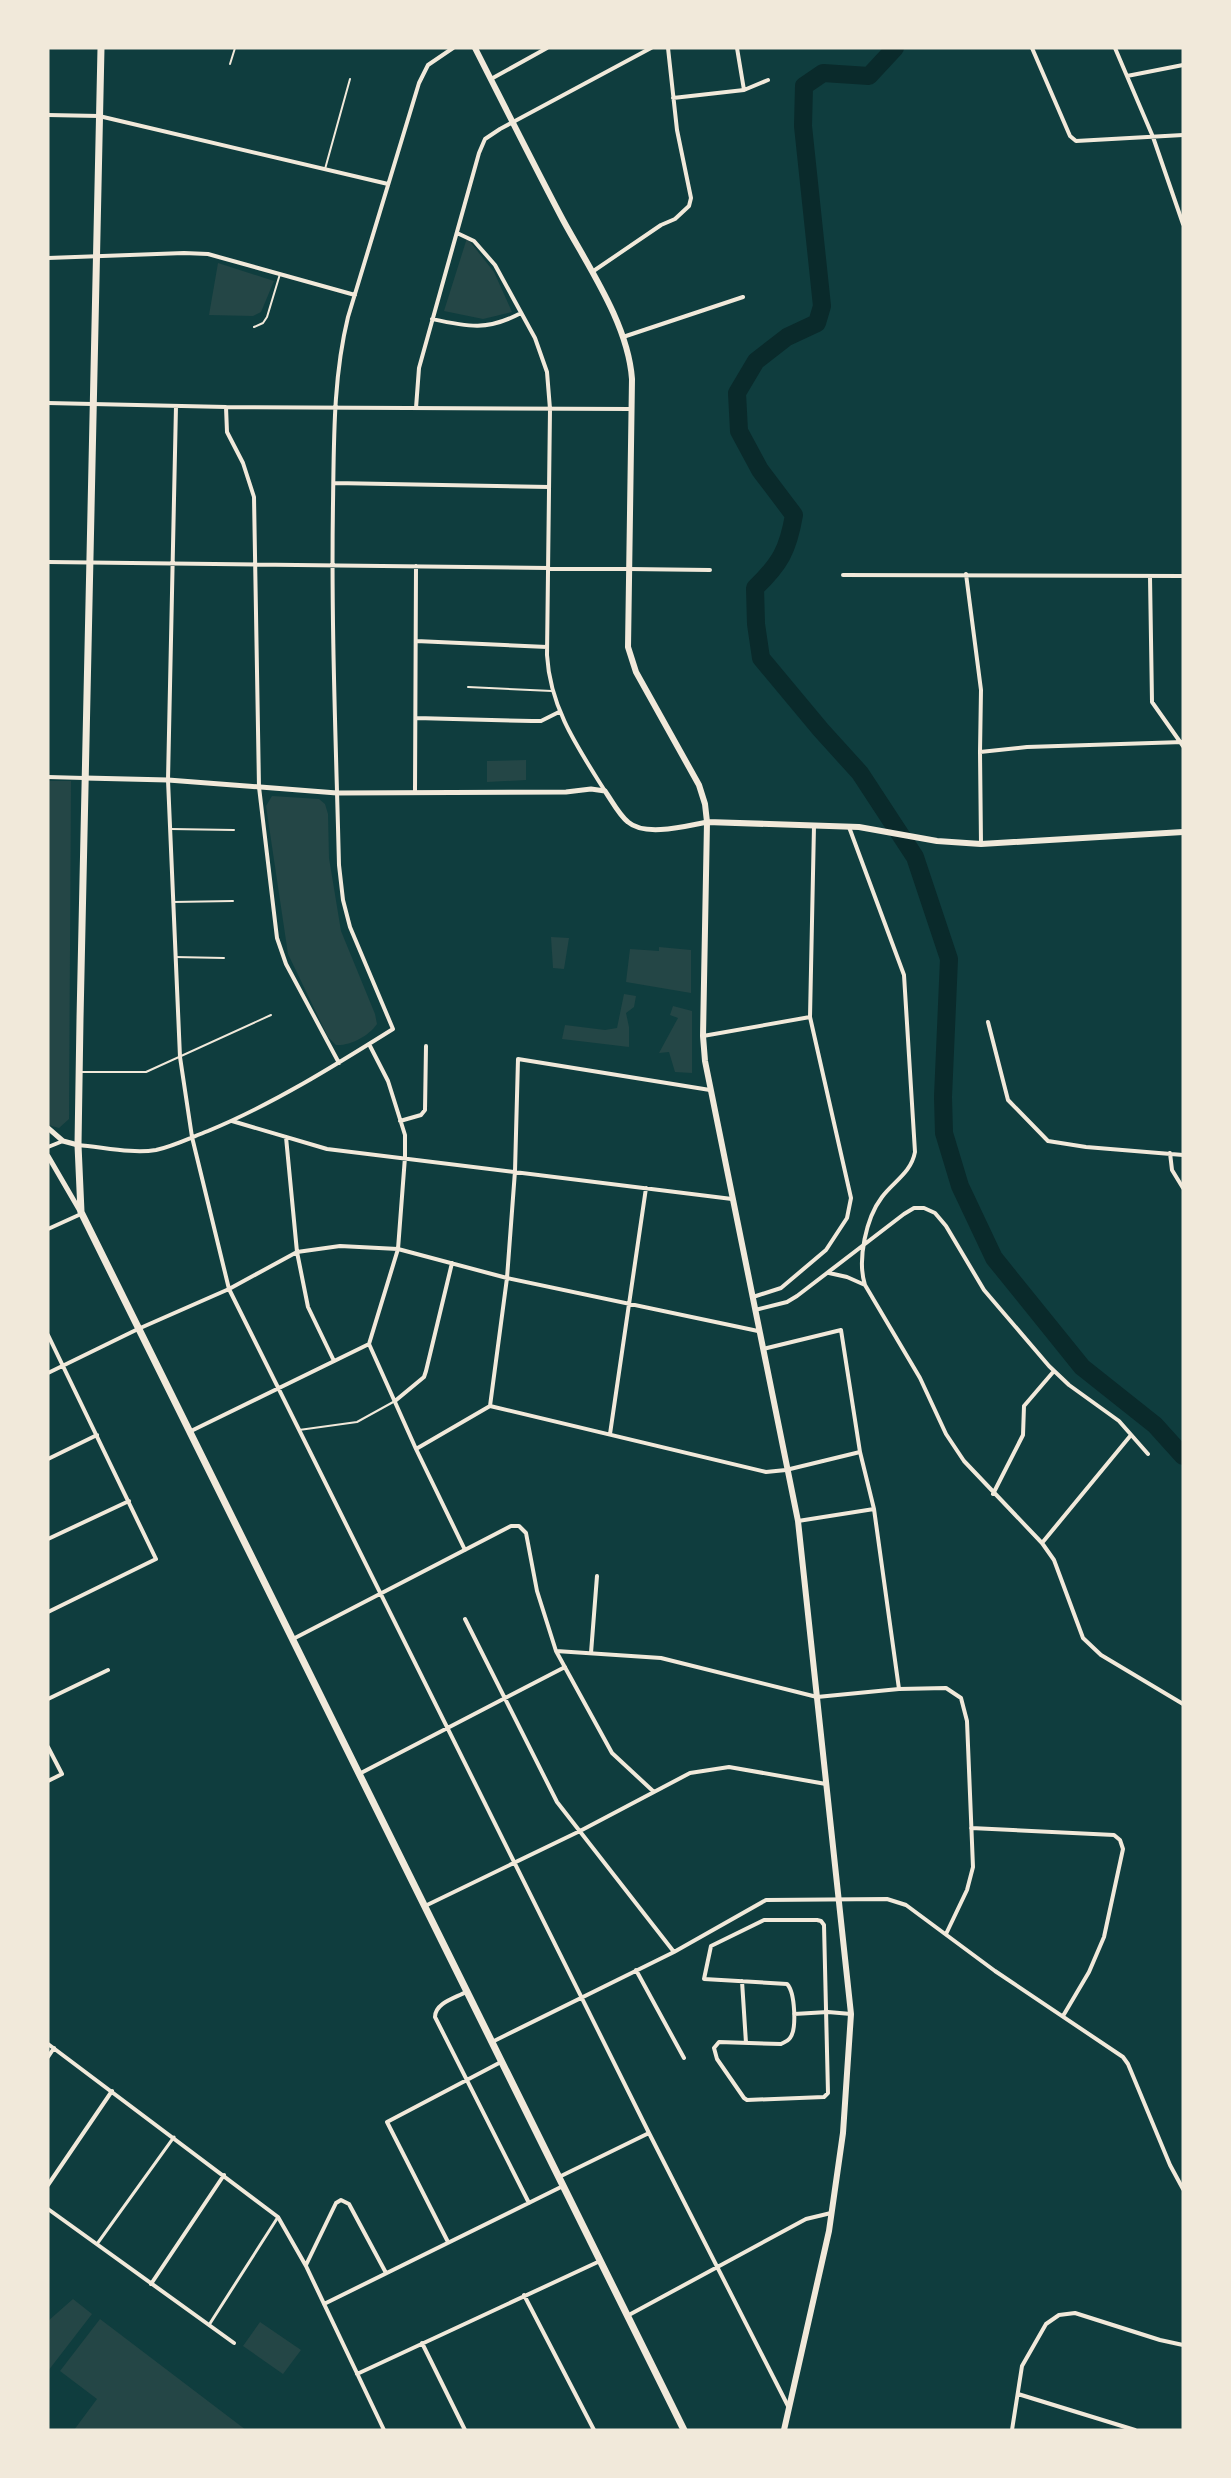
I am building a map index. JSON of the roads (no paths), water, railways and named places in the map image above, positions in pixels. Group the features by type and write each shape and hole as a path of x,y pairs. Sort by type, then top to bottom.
{"main road":[{"path":"101,48 78,1144 81,1213 684,2430"},
{"path":"475,48 592,272 623,337 630,362 632,409 628,647 631,661 699,785 705,804 707,822 704,1036 710,1090 798,1521 851,2014 843,2133 831,2212 784,2430"},
{"path":"707,822 859,827 937,841 981,844 1183,832"}],"street":[{"path":"48,1128 63,1141 78,1144 141,1150 157,1149 232,1121 339,1063 393,1029 350,927 343,900 339,865 332,565 335,408 339,355 388,184 423,73 436,58 453,48"},
{"path":"490,79 547,48"},
{"path":"416,408 418,368 479,153 485,139 651,48"},
{"path":"592,272 661,225 683,213 692,198 677,130 668,48"},
{"path":"737,48 744,90"},
{"path":"1032,48 1070,136 1076,141 1183,135"},
{"path":"1115,48 1153,138 1183,224"},
{"path":"1127,76 1183,65"},
{"path":"673,98 744,90 768,80"},
{"path":"48,115 99,116 388,184"},
{"path":"457,232 469,237 491,259 544,359 549,379 547,647 552,691 559,712 568,731 625,820 642,830 675,828 707,822"},
{"path":"48,258 208,254 355,295"},
{"path":"623,337 743,297"},
{"path":"432,319 475,327 497,324 521,313"},
{"path":"48,403 226,407 632,409"},
{"path":"176,406 168,780 180,1057 192,1137 229,1289 581,1998 790,2409"},
{"path":"226,407 227,432 243,463 254,497 259,787 278,938 286,964 339,1063"},
{"path":"334,483 549,487"},
{"path":"48,562 710,570"},
{"path":"416,566 416,793"},
{"path":"966,574 981,690 981,844"},
{"path":"843,575 1183,576"},
{"path":"1150,577 1152,702 1182,743"},
{"path":"416,641 547,647"},
{"path":"416,718 542,721 559,712"},
{"path":"980,752 1027,747 1182,743"},
{"path":"48,777 168,780 337,793 566,792 591,789 605,791"},
{"path":"752,1298 781,1288 826,1250 847,1218 851,1198 810,1017 814,826"},
{"path":"849,827 904,975 915,1152 907,1172 882,1197 870,1223 861,1271 865,1285 920,1378 946,1434 964,1461 1042,1543 1054,1560 1083,1638 1091,1647 1183,1704"},
{"path":"704,1036 810,1017"},
{"path":"988,1022 1008,1100 1048,1141 1086,1147 1183,1155"},
{"path":"369,1044 388,1081 405,1135 398,1249 369,1344 465,1550"},
{"path":"400,1121 421,1114 425,1110 426,1046"},
{"path":"489,1406 507,1278 515,1171 518,1059 710,1090"},
{"path":"232,1121 327,1149 733,1199"},
{"path":"286,1137 297,1252 308,1307 334,1361"},
{"path":"48,1147 63,1141"},
{"path":"1170,1154 1172,1170 1183,1188"},
{"path":"48,1156 81,1213 48,1229"},
{"path":"610,1434 646,1188"},
{"path":"755,1311 787,1302 829,1273 904,1214 914,1208 924,1208 935,1213 946,1226 984,1290 1054,1371 1119,1421 1148,1454"},
{"path":"48,1373 138,1329 229,1289 297,1252 340,1246 398,1249 507,1278 758,1331"},
{"path":"394,1401 424,1377 452,1263"},
{"path":"829,1273 848,1277 865,1285"},
{"path":"763,1349 841,1330 860,1452 874,1509 899,1689"},
{"path":"48,1335 156,1559 48,1612"},
{"path":"189,1432 369,1344"},
{"path":"993,1494 1023,1435 1024,1407 1054,1371"},
{"path":"416,1449 489,1406 766,1472 786,1470 860,1452"},
{"path":"1042,1543 1131,1435"},
{"path":"48,1459 97,1436"},
{"path":"48,1539 129,1501"},
{"path":"798,1521 874,1509"},
{"path":"292,1639 513,1525 523,1528 528,1542 537,1591 556,1651 612,1753 654,1792"},
{"path":"591,1653 597,1576"},
{"path":"465,1619 557,1802 674,1952"},
{"path":"556,1651 662,1658 817,1697 899,1689 946,1688 961,1698 967,1721 973,1867 967,1890 946,1934"},
{"path":"359,1774 565,1667"},
{"path":"48,1699 108,1671"},
{"path":"48,1747 62,1774 48,1781"},
{"path":"424,1906 580,1831 690,1773 729,1767 826,1784"},
{"path":"971,1828 1114,1835 1120,1840 1123,1849 1104,1937 1089,1972 1063,2016"},
{"path":"492,2042 674,1952 766,1900 887,1899 906,1905 994,1971 1123,2057 1170,2165 1183,2189"},
{"path":"764,1920 821,1921 824,1925 828,2012 828,2092 824,2097 744,2098 717,2059 714,2048 719,2042 781,2044 787,2041 792,2034 794,2014 790,1988 787,1984 704,1979 711,1946 764,1920"},
{"path":"636,1970 684,2058"},
{"path":"742,1981 746,2043"},
{"path":"467,1992 439,2006 435,2012 529,2204"},
{"path":"794,2014 828,2012 851,2014"},
{"path":"48,2044 279,2217 306,2266 384,2430"},
{"path":"48,2057 54,2048"},
{"path":"448,2242 387,2122 502,2062"},
{"path":"48,2185 112,2091"},
{"path":"559,2177 649,2133"},
{"path":"97,2244 174,2137"},
{"path":"151,2284 224,2175"},
{"path":"324,2304 563,2186"},
{"path":"306,2266 336,2203 340,2200 349,2204 386,2273"},
{"path":"48,2210 234,2343"},
{"path":"627,2316 806,2219 831,2212"},
{"path":"209,2325 279,2217"},
{"path":"357,2374 600,2261"},
{"path":"524,2295 594,2430"},
{"path":"1012,2430 1022,2366 1046,2324 1059,2315 1075,2313 1183,2345"},
{"path":"422,2343 465,2430"},
{"path":"1018,2394 1135,2430"}],"lane":[{"path":"230,64 235,48"},
{"path":"326,169 350,80"},
{"path":"254,327 267,317 280,274"},
{"path":"468,687 552,691"},
{"path":"170,829 234,830"},
{"path":"173,902 233,901"},
{"path":"175,957 224,958"},
{"path":"80,1072 146,1072 271,1015"},
{"path":"299,1430 357,1422 394,1401"}],"waterway":[{"path":"895,48 869,76 823,73 804,86 803,126 822,306 817,323 787,337 756,361 737,393 739,431 760,470 794,515 782,556 755,588 756,624 761,658 860,773 915,857 949,959 943,1097 944,1133 960,1186 994,1258 1082,1367 1155,1425 1183,1456"}]}
